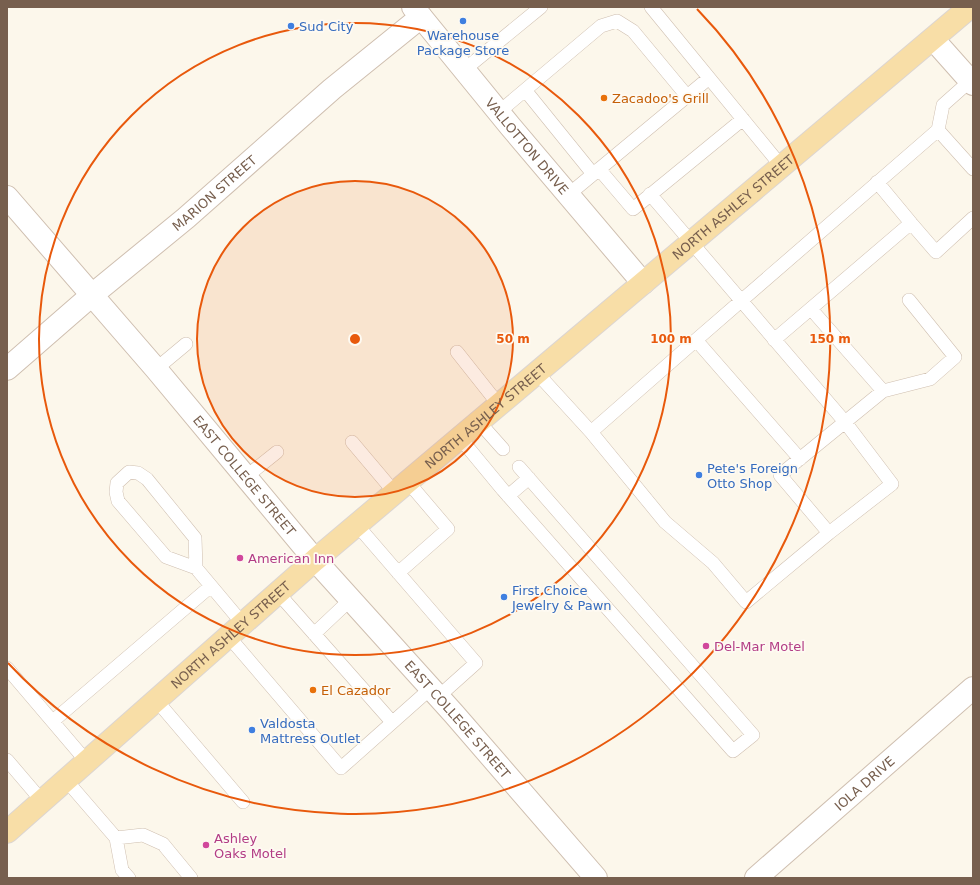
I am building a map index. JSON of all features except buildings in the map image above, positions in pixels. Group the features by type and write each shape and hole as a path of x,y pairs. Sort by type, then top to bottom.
{"main road":[{"name":"NORTH ASHLEY STREET","path":"7,832 315,560 970,7"}],"street":[{"name":"VALLOTTON DRIVE","path":"417,12 568,195 643,283"},
{"name":"MARION STREET","path":"7,369 92,295 186,218 417,12"},
{"path":"933,39 972,83"},
{"name":"EAST COLLEGE STREET","path":"7,197 247,476 315,560 596,878"},
{"name":"IOLA DRIVE","path":"756,878 973,688"}],"lane":[{"path":"464,70 541,7"},
{"path":"652,7 782,167"},
{"path":"499,112 601,26 618,21 633,30 687,96"},
{"path":"568,195 709,78"},
{"path":"591,432 938,130 944,105 972,83"},
{"path":"525,90 596,171 633,209 743,119"},
{"path":"938,130 973,169"},
{"path":"877,182 936,252 973,218"},
{"path":"537,373 591,432 665,522 713,563 746,602 829,533 892,484 845,422 691,244 650,194"},
{"path":"774,340 911,223"},
{"path":"829,533 780,475 883,391 930,379 955,357 909,300"},
{"path":"811,309 883,391"},
{"path":"696,340 800,459"},
{"path":"156,369 186,344"},
{"path":"457,352 499,405"},
{"path":"479,422 503,449"},
{"path":"460,438 508,496 732,752 753,735 520,467"},
{"path":"352,442 448,529 398,573"},
{"path":"247,476 277,452"},
{"path":"196,568 195,538 147,479 138,473 129,472 117,483 116,492 118,501 166,557 196,568 211,586 236,630 341,768 392,722 476,663 357,525"},
{"path":"508,496 529,478"},
{"path":"53,721 211,586"},
{"path":"278,593 392,722"},
{"path":"314,634 350,600"},
{"path":"7,668 88,762"},
{"path":"157,700 243,802"},
{"path":"7,760 42,801"},
{"path":"66,780 116,838 122,870 129,878"},
{"path":"116,838 143,835 163,844 191,878"}],"place":[{"name":"Warehouse Package Store","path":"463,21"},
{"name":"Sud City","path":"291,26"},
{"name":"Zacadoo's Grill","path":"604,98"},
{"name":"Pete's Foreign Otto Shop","path":"699,475"},
{"name":"American Inn","path":"240,558"},
{"name":"First Choice Jewelry & Pawn","path":"504,597"},
{"name":"Del-Mar Motel","path":"706,646"},
{"name":"El Cazador","path":"313,690"},
{"name":"Valdosta Mattress Outlet","path":"252,730"},
{"name":"Ashley Oaks Motel","path":"206,845"}]}
